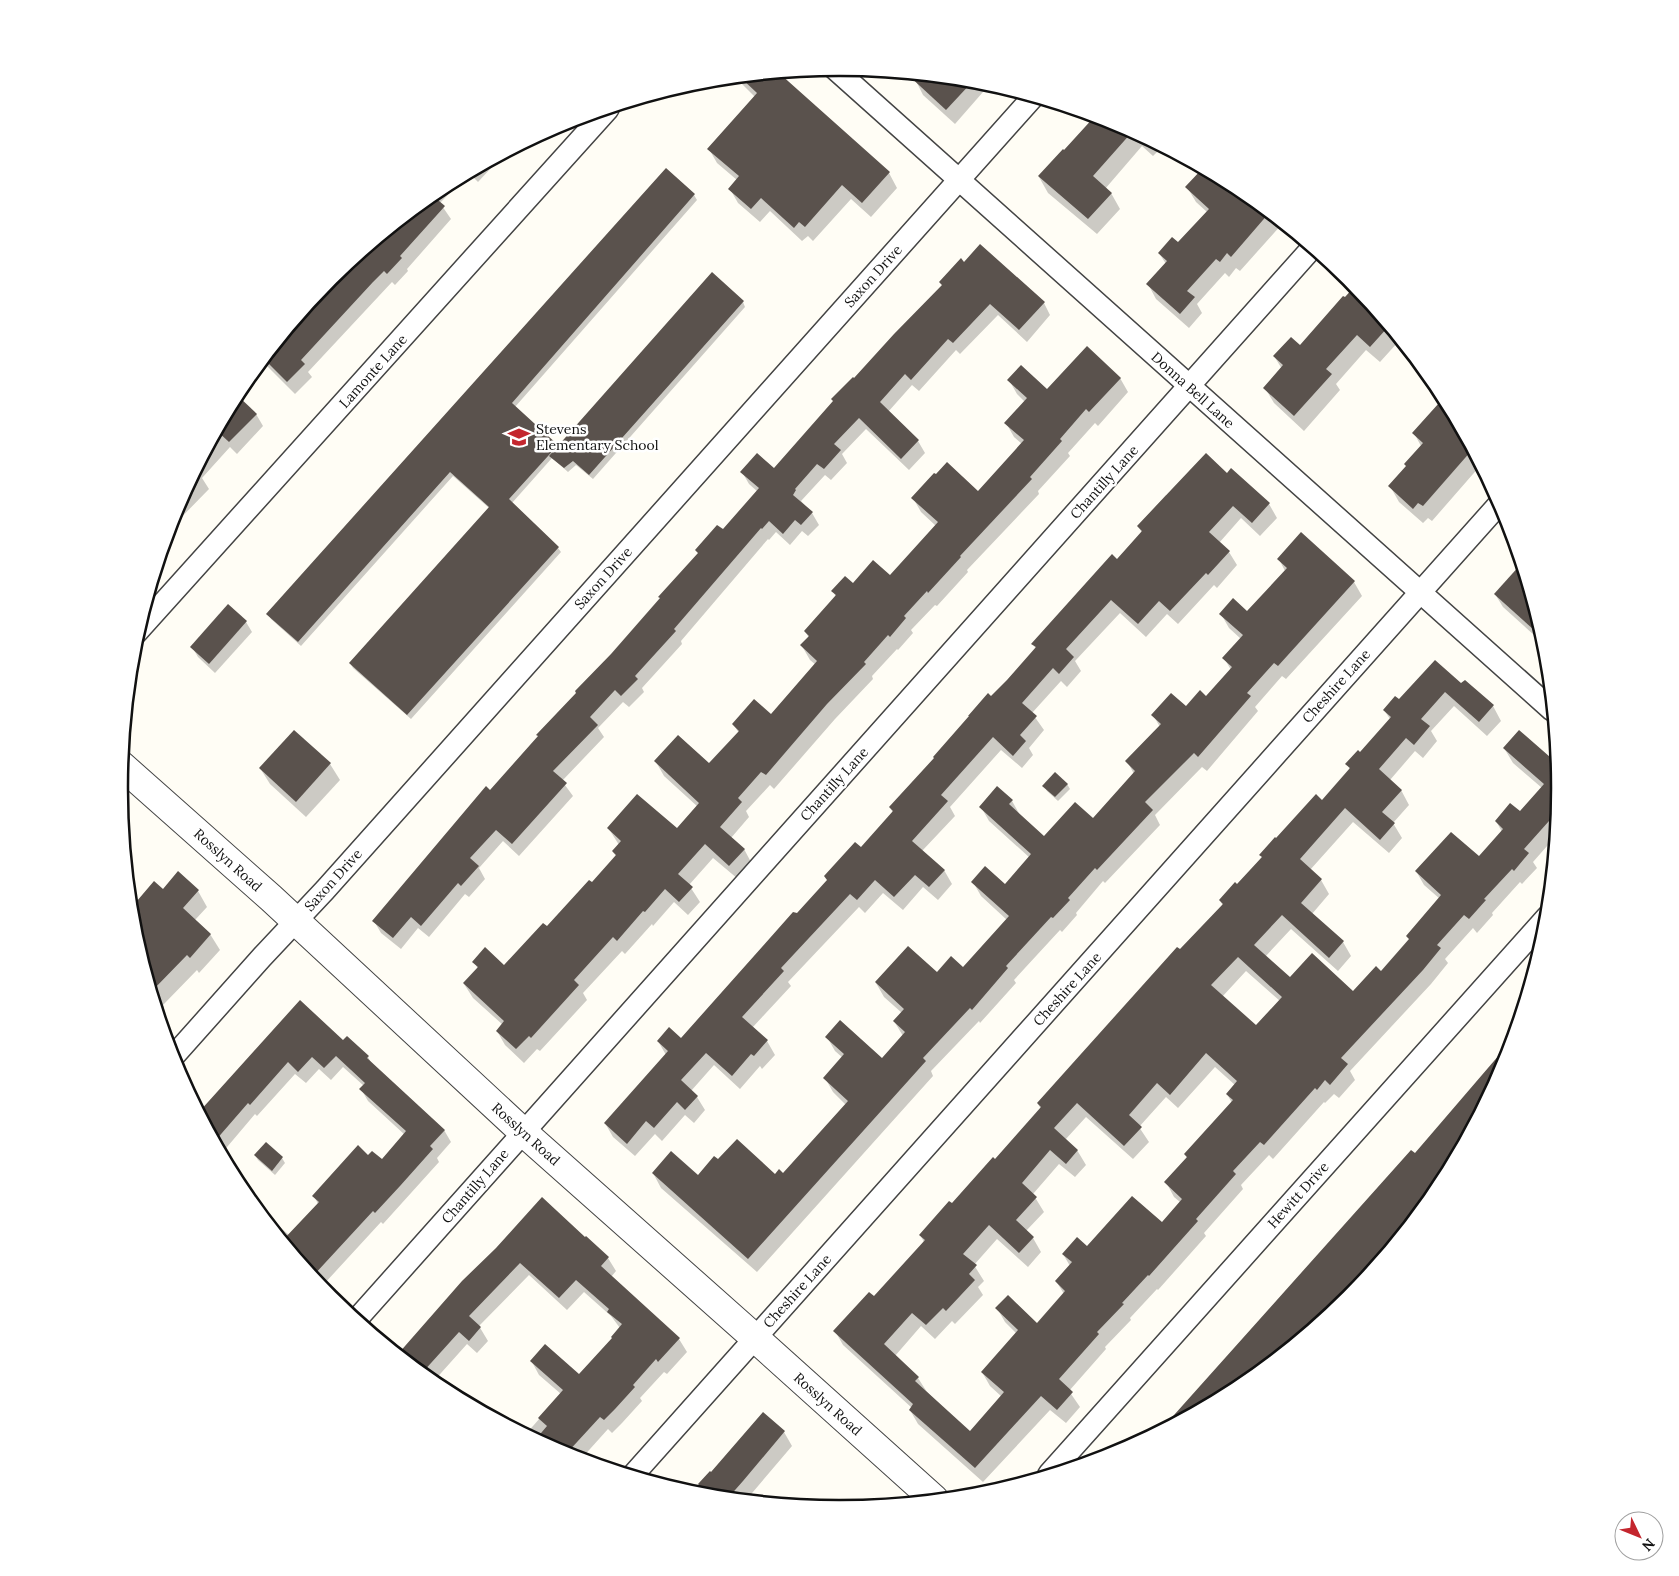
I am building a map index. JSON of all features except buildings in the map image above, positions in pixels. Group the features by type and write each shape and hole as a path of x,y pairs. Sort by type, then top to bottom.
{"street":[{"name":"Donna Bell Lane","path":"843,76 1546,705"},
{"name":"Saxon Drive","path":"179,1051 262,957 296,922 1028,102"},
{"name":"Lamonte Lane","path":"148,620 600,118"},
{"name":"Chantilly Lane","path":"361,1315 1308,252"},
{"name":"Cheshire Lane","path":"638,1470 1494,510"},
{"name":"Rosslyn Road","path":"128,772 296,922 523,1132 756,1338 929,1494"},
{"name":"Hewitt Drive","path":"1057,1465 1538,927"}],"place":[{"name":"Stevens Elementary School","path":"519,437"}]}
